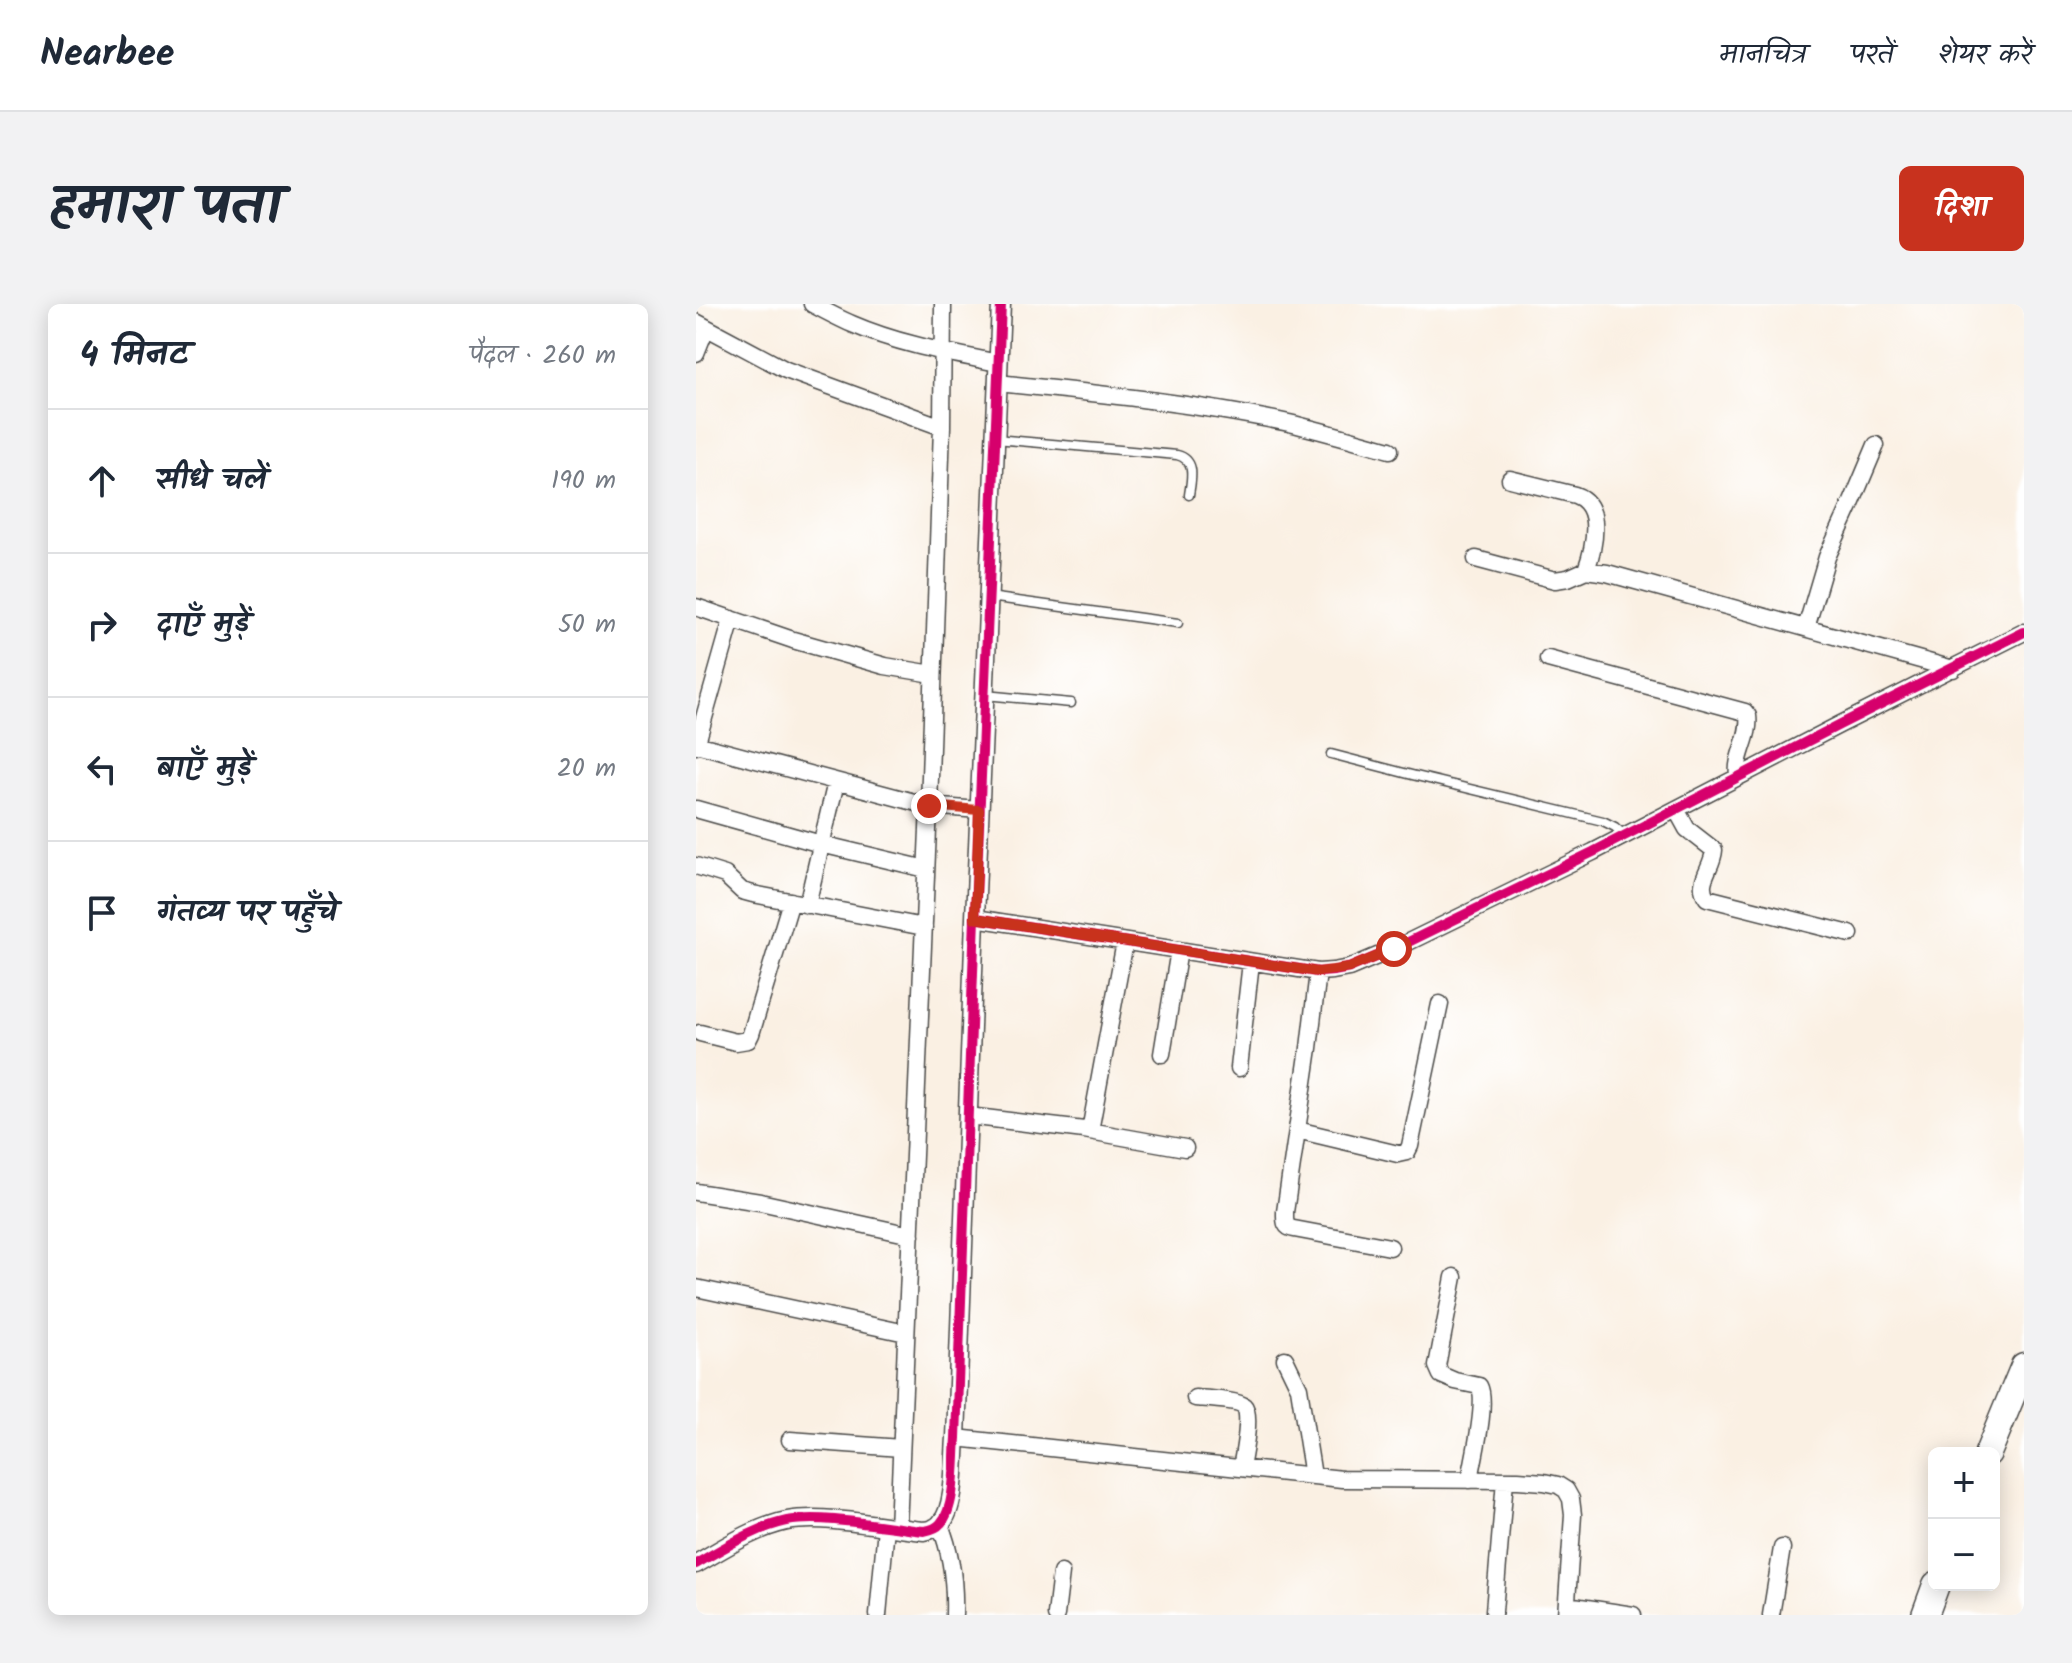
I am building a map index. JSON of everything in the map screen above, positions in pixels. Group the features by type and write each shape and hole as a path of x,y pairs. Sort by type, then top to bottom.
{"highway":[{"path":"1990,1447 2024,1366"},
{"path":"1925,1615 1934,1591"}],"street":[{"path":"812,304 854,325 950,354 990,362"},
{"path":"878,1615 901,1448 926,869 935,806 933,674 942,427 950,354 943,304"},
{"path":"696,1564 760,1529 786,1522 830,1520 924,1531 940,1525 950,1500 956,1438 975,918 973,810 984,695 997,383 990,362 1001,304"},
{"path":"696,353 701,325 786,370 942,427"},
{"path":"997,383 1104,394 1235,413 1293,424 1390,450"},
{"path":"1806,628 1827,557 1876,445"},
{"path":"1510,479 1585,499 1590,508 1594,537 1586,570"},
{"path":"1476,559 1555,580 1586,570 1632,580 1953,669"},
{"path":"696,607 869,662 933,674"},
{"path":"732,619 696,744 935,806 973,810"},
{"path":"975,918 1318,972 1333,971 1366,962 1624,836 2024,632"},
{"path":"1548,659 1745,712 1749,726 1738,759 1738,776"},
{"path":"700,1033 736,1042 748,1040 821,844 836,782"},
{"path":"696,809 926,869"},
{"path":"1676,809 1687,829 1714,850 1702,885 1707,898 1850,934"},
{"path":"696,866 725,875 742,891 924,927"},
{"path":"1090,1131 1125,942"},
{"path":"1162,1054 1179,950"},
{"path":"1239,1068 1251,962"},
{"path":"1318,972 1285,1212 1287,1226 1390,1247"},
{"path":"1297,1130 1398,1154 1407,1152 1440,1004"},
{"path":"968,1116 1090,1131 1185,1148"},
{"path":"696,1192 760,1202 911,1235"},
{"path":"1454,1277 1437,1366 1441,1375 1479,1386 1482,1391 1483,1404 1470,1480"},
{"path":"696,1288 906,1333"},
{"path":"1285,1359 1299,1388 1313,1476"},
{"path":"1195,1398 1245,1406 1247,1422 1241,1468"},
{"path":"956,1438 1342,1479 1505,1480 1558,1485 1566,1490 1571,1499 1573,1515 1566,1610 1633,1615"},
{"path":"790,1440 901,1448"},
{"path":"1494,1611 1505,1480"},
{"path":"940,1525 951,1562 954,1615"},
{"path":"1771,1615 1782,1548"},
{"path":"1056,1615 1061,1573"}],"lane":[{"path":"995,439 1184,457 1189,461 1192,476 1189,495"},
{"path":"988,597 1178,623"},
{"path":"984,695 1071,703"},
{"path":"1331,754 1603,821 1624,836"}],"cycle path":[{"path":"696,1564 751,1533 787,1521 836,1520 924,1531 939,1525 949,1506 956,1438 1001,304"},
{"path":"975,918 1318,972 1349,968 1593,852 2024,632"}],"route":[{"path":"929,806 979,810 975,918 1318,972 1349,968 1394,949"}]}
